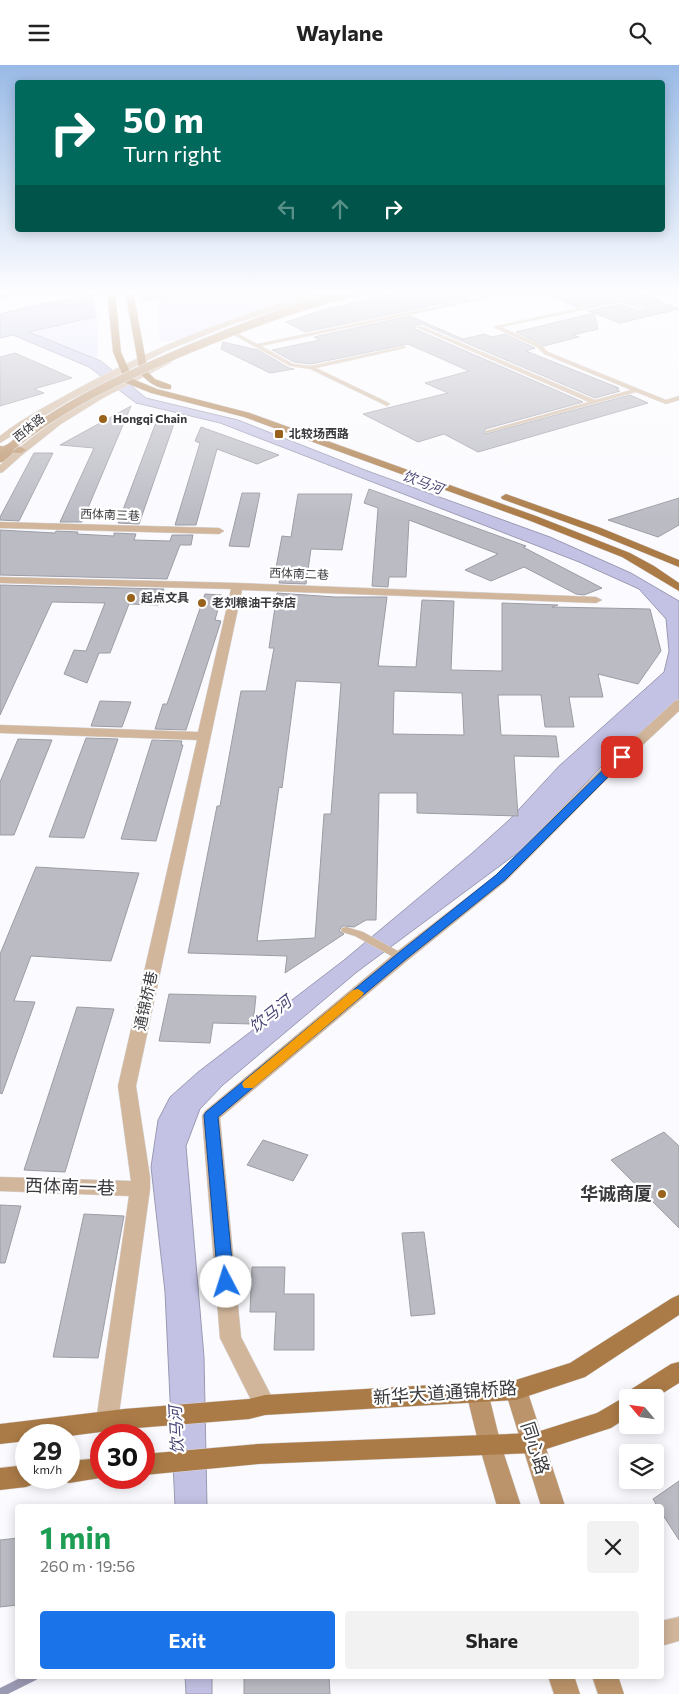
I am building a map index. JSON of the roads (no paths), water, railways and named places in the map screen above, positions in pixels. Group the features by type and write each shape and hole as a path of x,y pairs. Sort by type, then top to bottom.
{"main road":[{"path":"143,367 144,373 152,381 160,385 276,416 597,530 679,565"},
{"path":"122,369 129,381 154,391 239,413 540,521 603,545 679,581"},
{"path":"656,555 679,569"},
{"path":"650,567 679,587"},
{"name":"新华大道通锦桥路","path":"116,1420 257,1407 516,1390 577,1370 679,1304"},
{"path":"651,1389 679,1371"},
{"path":"155,1464 258,1454 534,1443 603,1421 619,1411"},
{"path":"0,1434 116,1420"},
{"path":"0,1479 15,1477"}],"street":[{"name":"西体路","path":"0,440 57,404 126,367"},
{"path":"0,457 34,430 77,403 129,374 146,367"},
{"name":"西体路","path":"0,471 21,450 56,422 158,367"},
{"path":"0,449 21,450"},
{"name":"西体南三巷","path":"0,525 219,531"},
{"name":"西体南二巷","path":"0,580 237,586 596,600"},
{"name":"通锦桥巷","path":"116,1420 141,1177 128,1086 237,586"},
{"path":"257,1407 231,1338 211,1115 401,957 500,878 607,771 679,704"},
{"path":"0,729 204,736"},
{"name":"西体南一巷","path":"0,1184 140,1189"},
{"name":"同心路","path":"516,1390 552,1504"},
{"path":"477,1392 490,1445 508,1504"},
{"path":"664,1633 679,1629"},
{"path":"562,1679 567,1694"},
{"path":"607,1679 611,1694"}],"lane":[{"path":"305,367 311,368 387,404"},
{"path":"311,368 315,367"},
{"path":"512,367 594,402"},
{"path":"580,367 666,402 679,398"},
{"path":"488,432 637,390"},
{"path":"346,930 359,934 401,957"}],"water":[{"name":"饮马河","path":"89,367 108,367 146,398 238,420 365,470 550,537 631,573 679,601 679,699 603,765 524,848 357,972 223,1085 200,1109 186,1146 204,1357 207,1504 175,1504 165,1292 151,1167 158,1120 170,1097 198,1072 344,960 471,854 509,820 559,766 664,672 669,651 666,619 639,589 579,562 220,423 136,403"},
{"path":"185,1679 212,1679 212,1694 186,1694"}],"waterway":[{"path":"0,1693 28,1679"}],"place":[{"name":"Hongqi Chain","path":"103,419"},
{"name":"北较场西路","path":"279,434"},
{"name":"起点文具","path":"131,598"},
{"name":"老刘粮油干杂店","path":"202,603"},
{"name":"华诚商厦","path":"662,1194"}]}
